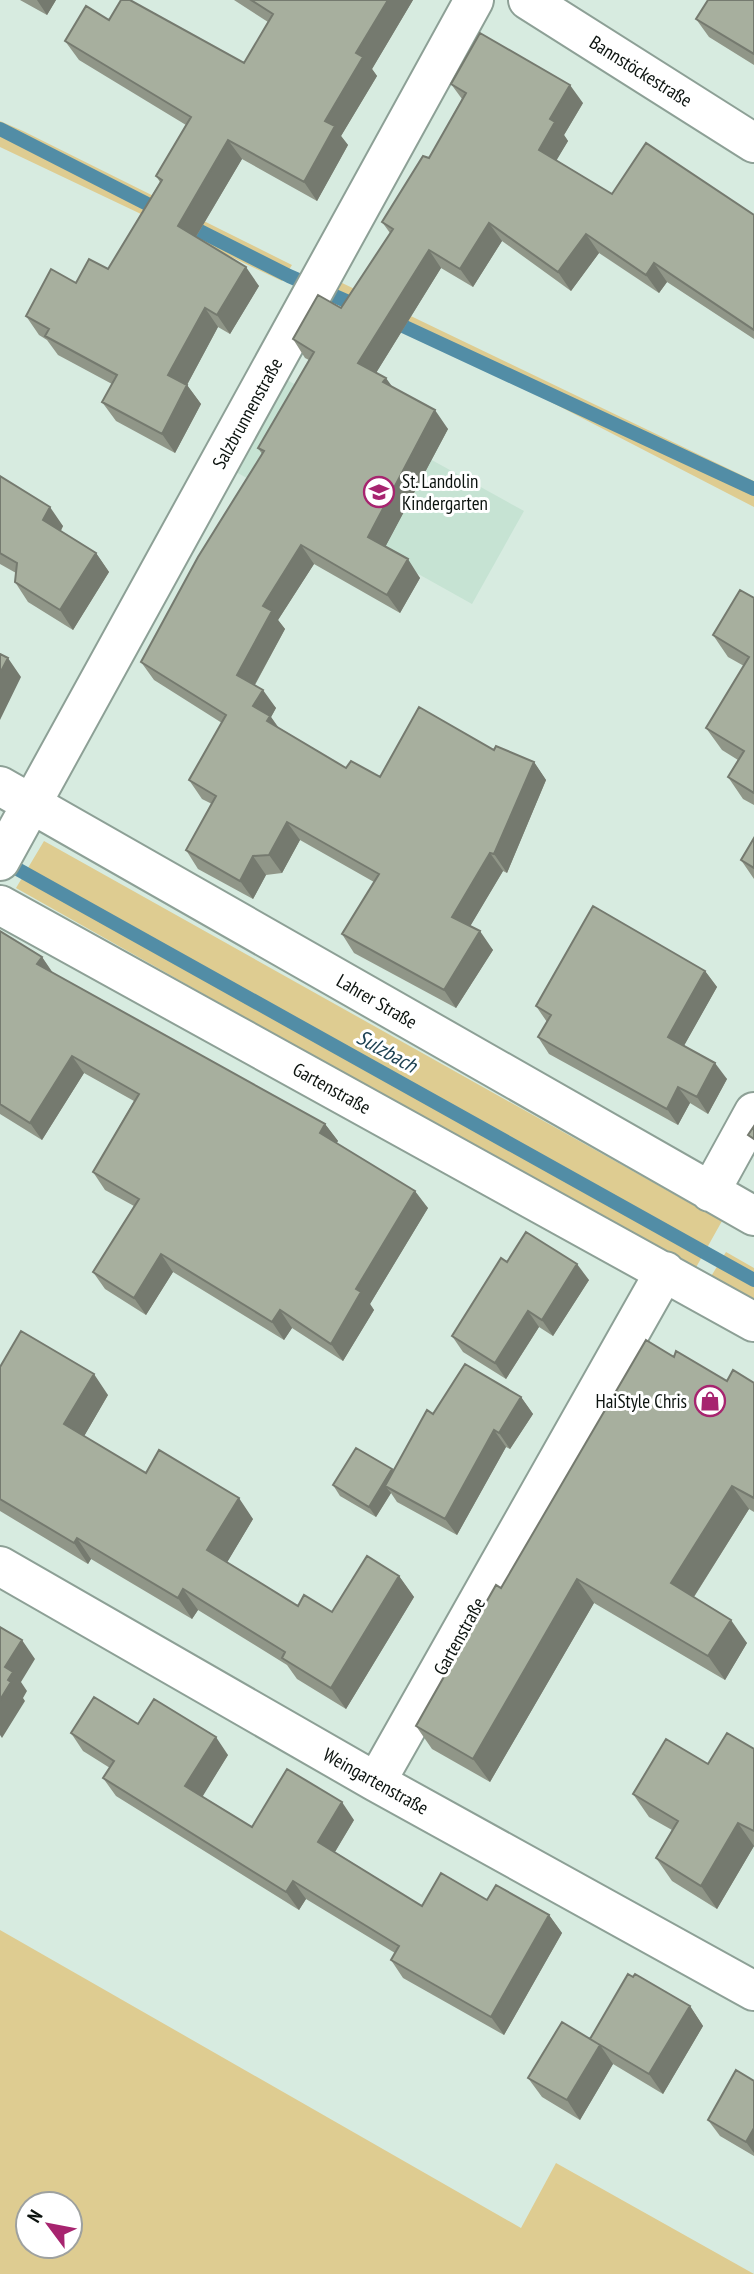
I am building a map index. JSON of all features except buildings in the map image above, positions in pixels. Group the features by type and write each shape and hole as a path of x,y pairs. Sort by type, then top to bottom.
{"street":[{"name":"Salzbrunnenstraße","path":"17,805 301,316 474,0"},
{"name":"Bannstöckestraße","path":"528,0 754,143"},
{"path":"0,861 17,805"},
{"name":"Lahrer Straße","path":"17,805 754,1216"},
{"name":"Gartenstraße","path":"0,905 754,1322"},
{"path":"710,1192 754,1112"},
{"name":"Gartenstraße","path":"376,1782 665,1272"},
{"name":"Weingartenstraße","path":"0,1566 376,1782 754,1991"}],"shaded area":[{"path":"0,121 292,265 282,281 0,147"},
{"path":"338,281 754,481 754,507 495,373 330,300"},
{"name":"St. Landolin Kindergarten","path":"287,380 524,511 472,604 236,472"},
{"path":"44,841 722,1221 694,1271 16,888"},
{"path":"726,1252 754,1268 754,1303 710,1278"},
{"path":"0,1930 521,2228 556,2163 754,2274 0,2274"}],"waterway":[{"path":"0,129 163,212"},
{"path":"184,223 289,276 362,308"},
{"path":"390,320 754,489"},
{"name":"Sulzbach","path":"3,861 754,1280"}],"place":[{"name":"St. Landolin Kindergarten","path":"379,492"},
{"name":"HaiStyle Chris","path":"710,1401"}]}
